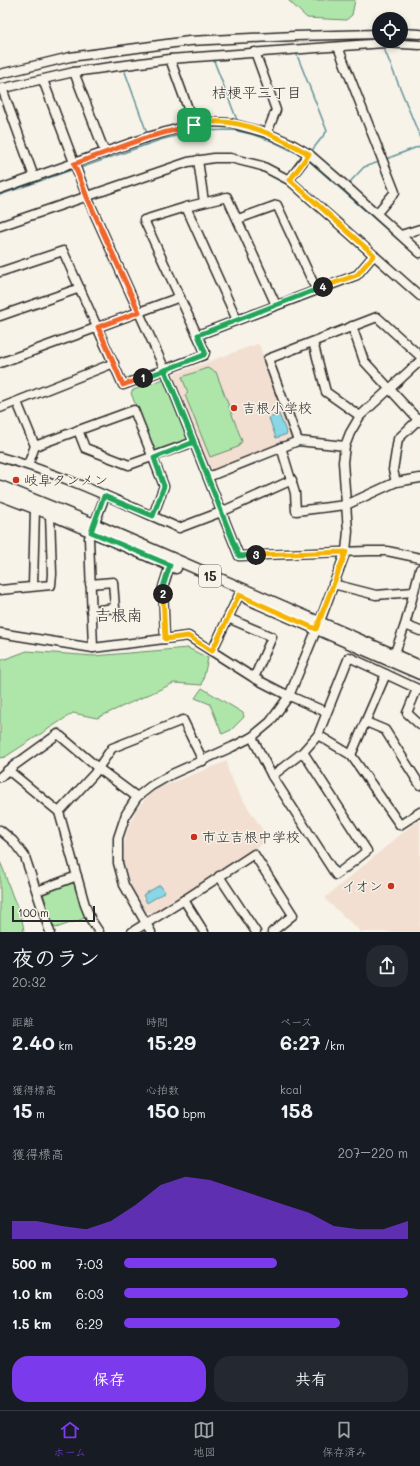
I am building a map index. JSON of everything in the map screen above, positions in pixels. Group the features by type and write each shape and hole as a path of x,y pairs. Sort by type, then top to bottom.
{"main road":[{"name":"15","path":"0,486 170,565 239,595 420,666"},
{"name":"15","path":"0,495 92,528 229,584 420,674"}],"street":[{"path":"408,33 420,34"},
{"path":"0,74 70,57 189,41 372,34"},
{"path":"34,177 1,89 74,72 170,59 384,43 420,45"},
{"path":"338,47 395,192 376,213"},
{"path":"256,52 276,110 267,133"},
{"path":"170,59 194,125"},
{"path":"74,72 105,153"},
{"path":"43,80 87,197 165,370 239,556 387,551 420,558"},
{"path":"0,189 148,137 194,125 212,122 230,123 267,133 290,143 376,213 420,253"},
{"path":"290,180 307,157"},
{"path":"0,226 188,162 214,158 230,158 262,166 290,180 420,296"},
{"path":"198,160 204,202"},
{"path":"0,272 63,251 123,385 204,355 205,352 144,220 204,202 227,197 276,305"},
{"path":"238,219 278,205 316,289"},
{"path":"186,207 237,320"},
{"path":"401,235 420,229"},
{"path":"198,335 316,289 357,275 374,255"},
{"path":"0,316 80,288"},
{"path":"0,363 180,297"},
{"path":"298,441 268,359 377,317 420,356"},
{"path":"352,326 364,361 419,420 398,439 393,470 396,482"},
{"path":"313,342 326,392 360,416"},
{"path":"151,932 124,885 118,863 118,838 126,814 137,797 151,786 172,774 252,737 270,722 289,696 346,552 348,531 343,462 345,446 350,433 360,416 420,361"},
{"path":"0,408 114,363"},
{"path":"17,402 35,446 28,465"},
{"path":"35,446 134,410 164,486 153,516"},
{"path":"78,430 84,448 129,466 194,442"},
{"path":"208,477 298,441 345,446"},
{"path":"282,447 295,493 296,511 346,505 396,482 420,478"},
{"path":"0,457 28,465 76,483 179,528 221,512 292,480"},
{"path":"93,648 89,538 104,496"},
{"path":"34,586 35,508"},
{"path":"0,597 0,589 51,585 50,514"},
{"path":"165,639 163,587 170,565"},
{"path":"394,655 405,625 420,569"},
{"path":"90,584 113,582 115,608 91,611"},
{"path":"334,584 376,595 413,592"},
{"path":"212,651 239,595"},
{"path":"228,618 272,637 254,678"},
{"path":"405,625 420,631"},
{"path":"0,633 93,648 188,636 254,678 289,696 326,712"},
{"path":"272,776 303,752 318,735 349,657 419,689 407,713 420,725"},
{"path":"351,755 386,674"},
{"path":"59,812 94,774 112,748 183,720 203,760"},
{"path":"366,722 385,730 420,785"},
{"path":"0,777 58,734 98,768 137,797"},
{"path":"318,735 351,755 400,826 420,812"},
{"path":"252,737 272,776 336,875 367,852 303,752"},
{"path":"8,770 59,812 90,917 99,932"},
{"path":"0,830 14,841 25,858 50,932"},
{"path":"132,932 254,854 293,915 272,932"},
{"path":"37,891 77,876"},
{"path":"219,876 256,932"},
{"path":"184,900 204,932"}],"shaded area":[{"name":"吉根小学校","path":"257,344 259,345 295,438 212,471 209,469 172,377 174,374"},
{"name":"市立吉根中学校","path":"227,761 228,770 238,792 262,829 264,836 262,838 264,842 252,852 154,913 146,912 131,887 124,863 126,834 136,810 149,795 158,788"},
{"name":"イオン","path":"420,820 420,932 361,932 326,900 326,897 407,829"}],"green space":[{"path":"288,0 355,0 352,15 346,20 307,18"},
{"path":"207,368 216,372 242,441 238,447 210,457 185,395 188,393 182,377"},
{"path":"164,379 189,440 156,453 153,451 131,393 133,390"},
{"path":"188,648 208,658 202,685 174,683 97,718 73,713 5,757 0,758 0,661 27,651 94,656"},
{"path":"202,688 243,713 244,717 231,730 222,734 210,704 195,698"},
{"path":"0,862 20,915 24,932 0,932"},
{"path":"73,883 76,884 86,915 85,918 56,928 53,926 43,893 45,891"}],"water":[{"path":"279,414 287,434 276,438 269,418"},
{"path":"160,885 165,892 147,903 143,895"}],"waterway":[{"path":"385,51 420,137"},
{"path":"297,55 327,131 313,149"},
{"path":"214,61 237,120"},
{"path":"124,69 147,133"},
{"path":"80,168 160,140 195,131 233,130 251,134 272,141 303,156"},
{"path":"386,159 420,146"},
{"path":"308,160 420,259"},
{"path":"349,183 364,167 379,162"},
{"path":"0,195 74,169"}],"place":[{"name":"吉根小学校","path":"234,408"},
{"name":"岐阜タンメン","path":"16,480"},
{"name":"市立吉根中学校","path":"194,837"},
{"name":"イオン","path":"391,886"}],"district":[{"name":"桔梗平三丁目","path":"257,93"},
{"name":"吉根南","path":"119,615"}],"route":[{"path":"194,125 148,137 74,164 87,197 139,312 98,327 123,385 165,370 194,442 154,458 164,486 153,516 104,496 91,532 170,565 163,587 165,639 188,636 212,651 239,595 316,629 346,552 239,556 221,512 194,442 167,376 165,370 204,355 205,352 198,335 316,289 357,275 374,255 290,180 309,154 290,143 267,133 245,126 212,122 194,125"}]}
